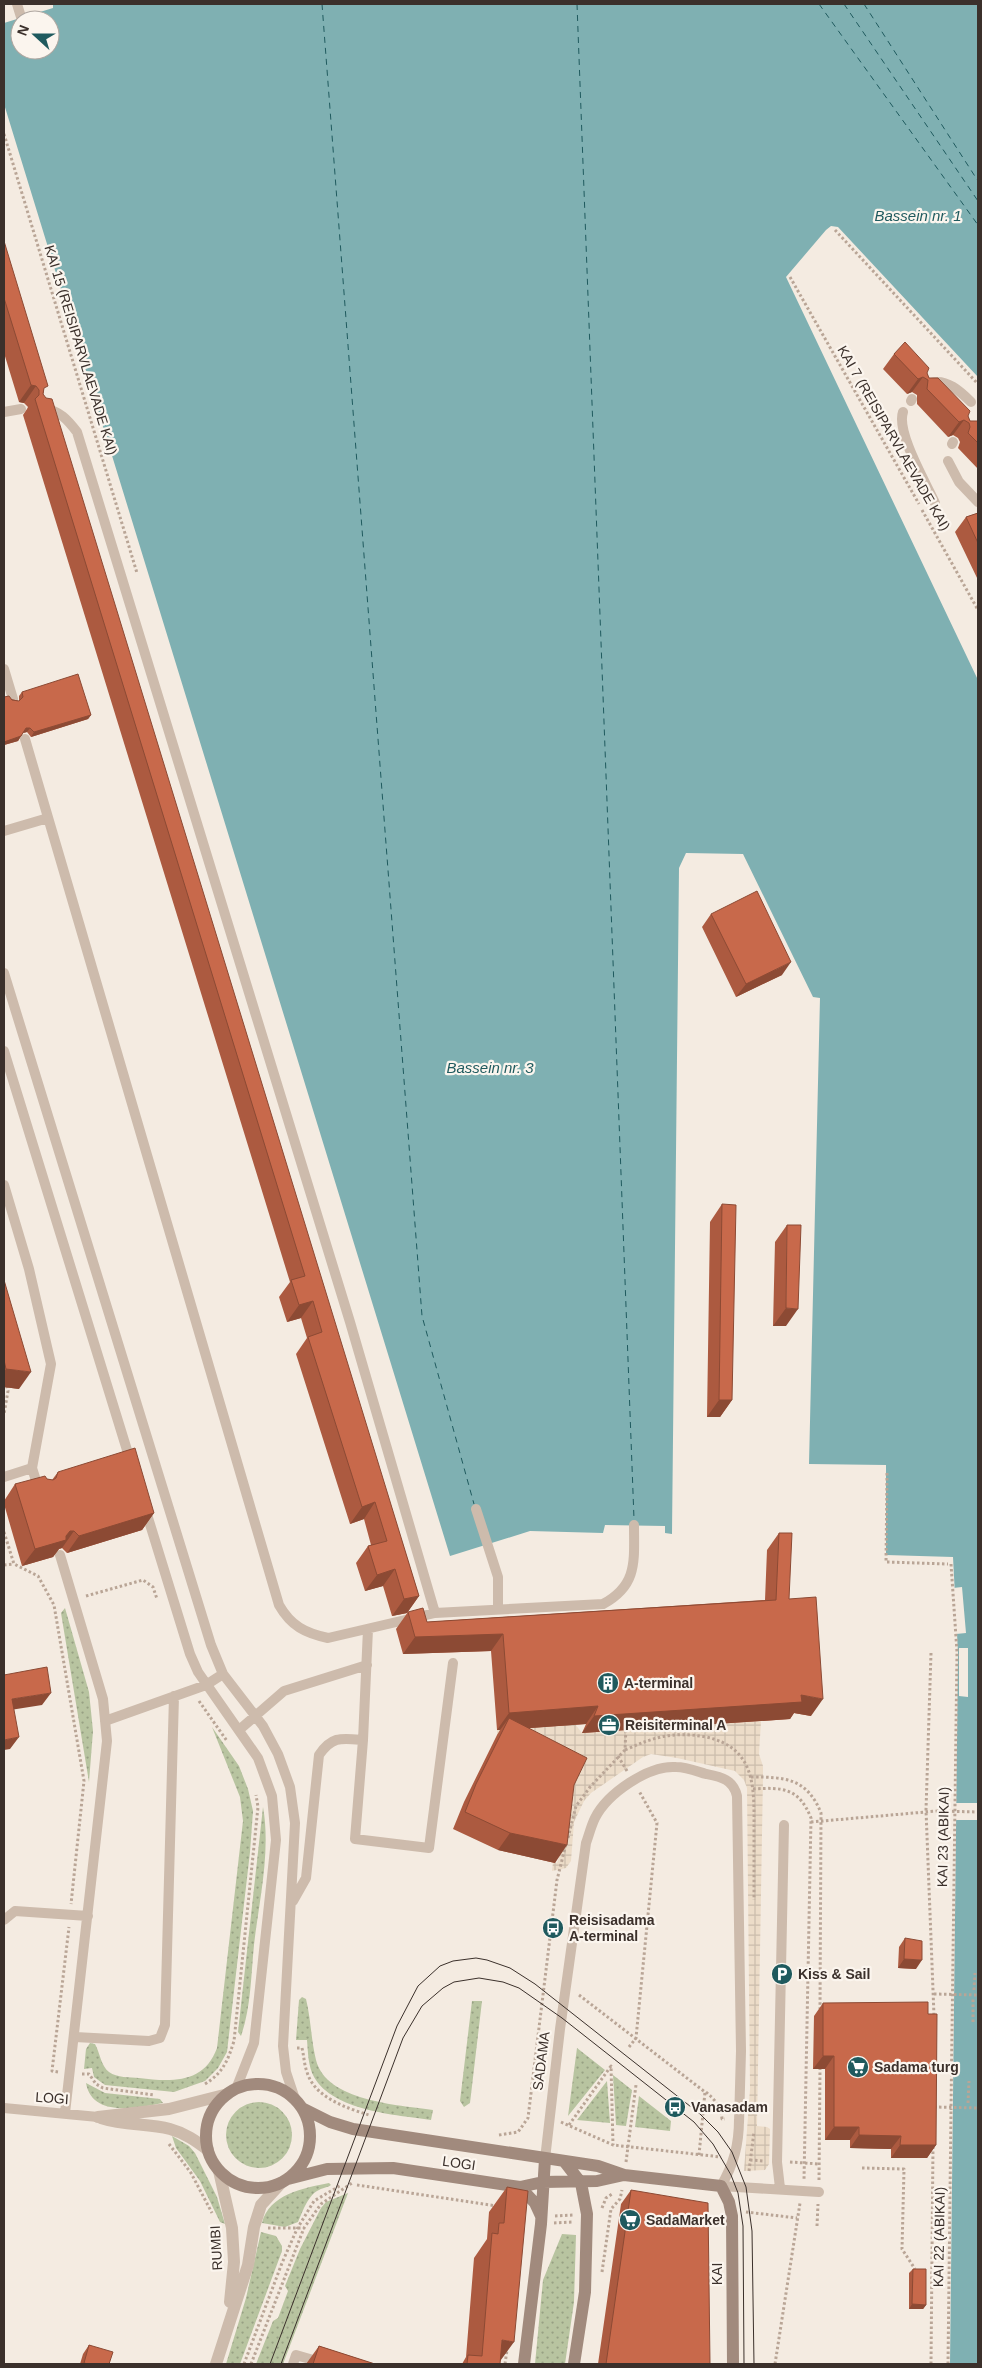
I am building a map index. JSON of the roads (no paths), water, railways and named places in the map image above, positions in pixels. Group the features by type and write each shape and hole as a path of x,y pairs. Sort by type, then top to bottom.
{"street":[{"path":"250,2084 262,2084 274,2086 299,2103 310,2133 309,2146 298,2170 285,2181 268,2187 255,2188 241,2186 229,2180 219,2171 208,2150 207,2125 218,2102 232,2091 250,2084"},
{"name":"LOGI","path":"98,2117 169,2109 232,2091"},
{"name":"LOGI","path":"299,2103 344,2128 598,2166 624,2175 721,2186"},
{"name":"LOGI","path":"98,2117 118,2124 170,2129 192,2138 208,2150"},
{"name":"SADAMA","path":"524,2364 541,2220 545,2159"},
{"path":"564,2161 581,2183 587,2221 585,2292 574,2364"},
{"name":"LOGI","path":"285,2181 328,2169 394,2168 520,2187 544,2182 581,2183 624,2175"},
{"name":"RUMBI","path":"219,2171 232,2228 234,2262 228,2324"},
{"name":"RUMBI","path":"216,2364 248,2265 254,2227 261,2205 285,2181"},
{"name":"KAI","path":"721,2186 729,2202 732,2216 733,2364"},
{"path":"520,2187 535,2203 541,2220"}],"lane":[{"path":"923,388 936,382 944,383 959,391 971,402"},
{"path":"4,412 21,408"},
{"path":"38,409 52,410 65,417 77,432 350,1322 435,1613"},
{"path":"903,412 901,420 904,433 935,503"},
{"path":"948,461 958,482 978,502"},
{"path":"4,669 13,699"},
{"path":"25,738 279,1605 286,1618 297,1628 328,1638 435,1613 603,1604 619,1595 629,1580 634,1561 634,1525"},
{"path":"4,831 48,818"},
{"path":"4,973 208,1636 223,1674 255,1715 278,1754 290,1787 296,1824 283,2046 286,2072 299,2103"},
{"path":"4,1051 136,1478"},
{"path":"4,1185 29,1269 51,1364 32,1468 39,1491"},
{"path":"4,1477 32,1468"},
{"path":"142,1497 190,1654 206,1685 258,1758 272,1796 276,1840 254,2043 232,2091"},
{"path":"476,1509 498,1577 498,1610"},
{"path":"60,1555 103,1699 107,1741 65,2113"},
{"path":"368,1628 363,1740 355,1839 429,1848 453,1663"},
{"path":"239,1730 284,1691 367,1665"},
{"path":"106,1721 206,1685 223,1674"},
{"path":"75,2037 149,2041 160,2038 165,2025 174,1696"},
{"path":"291,1904 306,1878 318,1755 328,1742 342,1738 363,1740"},
{"name":"SADAMA","path":"545,2159 548,2121 586,1843 595,1818 608,1799 634,1781 658,1768 676,1767 727,1779 735,1788 737,1796 739,2123"},
{"path":"780,2188 777,2162 784,1824"},
{"path":"738,1852 739,2123 735,2158 721,2186 780,2188 819,2192"},
{"path":"4,1920 15,1911 88,1916"},
{"name":"LOGI","path":"4,2108 98,2117"},
{"path":"293,2364 296,2355 326,2364"}],"water":[{"path":"53,4 978,4 978,377 838,227 831,226 826,230 786,277 978,680 978,2364 950,2364 958,1653 953,1557 886,1555 886,1465 809,1464 820,998 813,997 743,854 686,853 679,868 672,1534 665,1533 665,1526 605,1525 603,1533 530,1531 450,1556 4,104 4,23 10,21 10,60 60,60 60,10 46,10 53,8"}],"tram line":[{"path":"270,2364 397,2026 418,1986 440,1966 453,1961 476,1958 510,1968 535,1984 700,2114 718,2132 732,2152 746,2187 752,2231 754,2364"},
{"path":"281,2364 403,2038 422,2006 443,1988 454,1982 479,1978 503,1982 519,1988 562,2018 694,2122 713,2144 731,2175 738,2193 743,2226 744,2364"}],"place":[{"name":"A-terminal","path":"608,1683"},
{"name":"Reisiterminal A","path":"609,1725"},
{"name":"Reisisadama A-terminal","path":"553,1928"},
{"name":"Kiss & Sail","path":"782,1974"},
{"name":"Sadama turg","path":"858,2067"},
{"name":"Vanasadam","path":"675,2107"},
{"name":"SadaMarket","path":"630,2220"}],"water label":[{"name":"Bassein nr. 1","path":"918,215"},
{"name":"Bassein nr. 3","path":"490,1067"}]}
